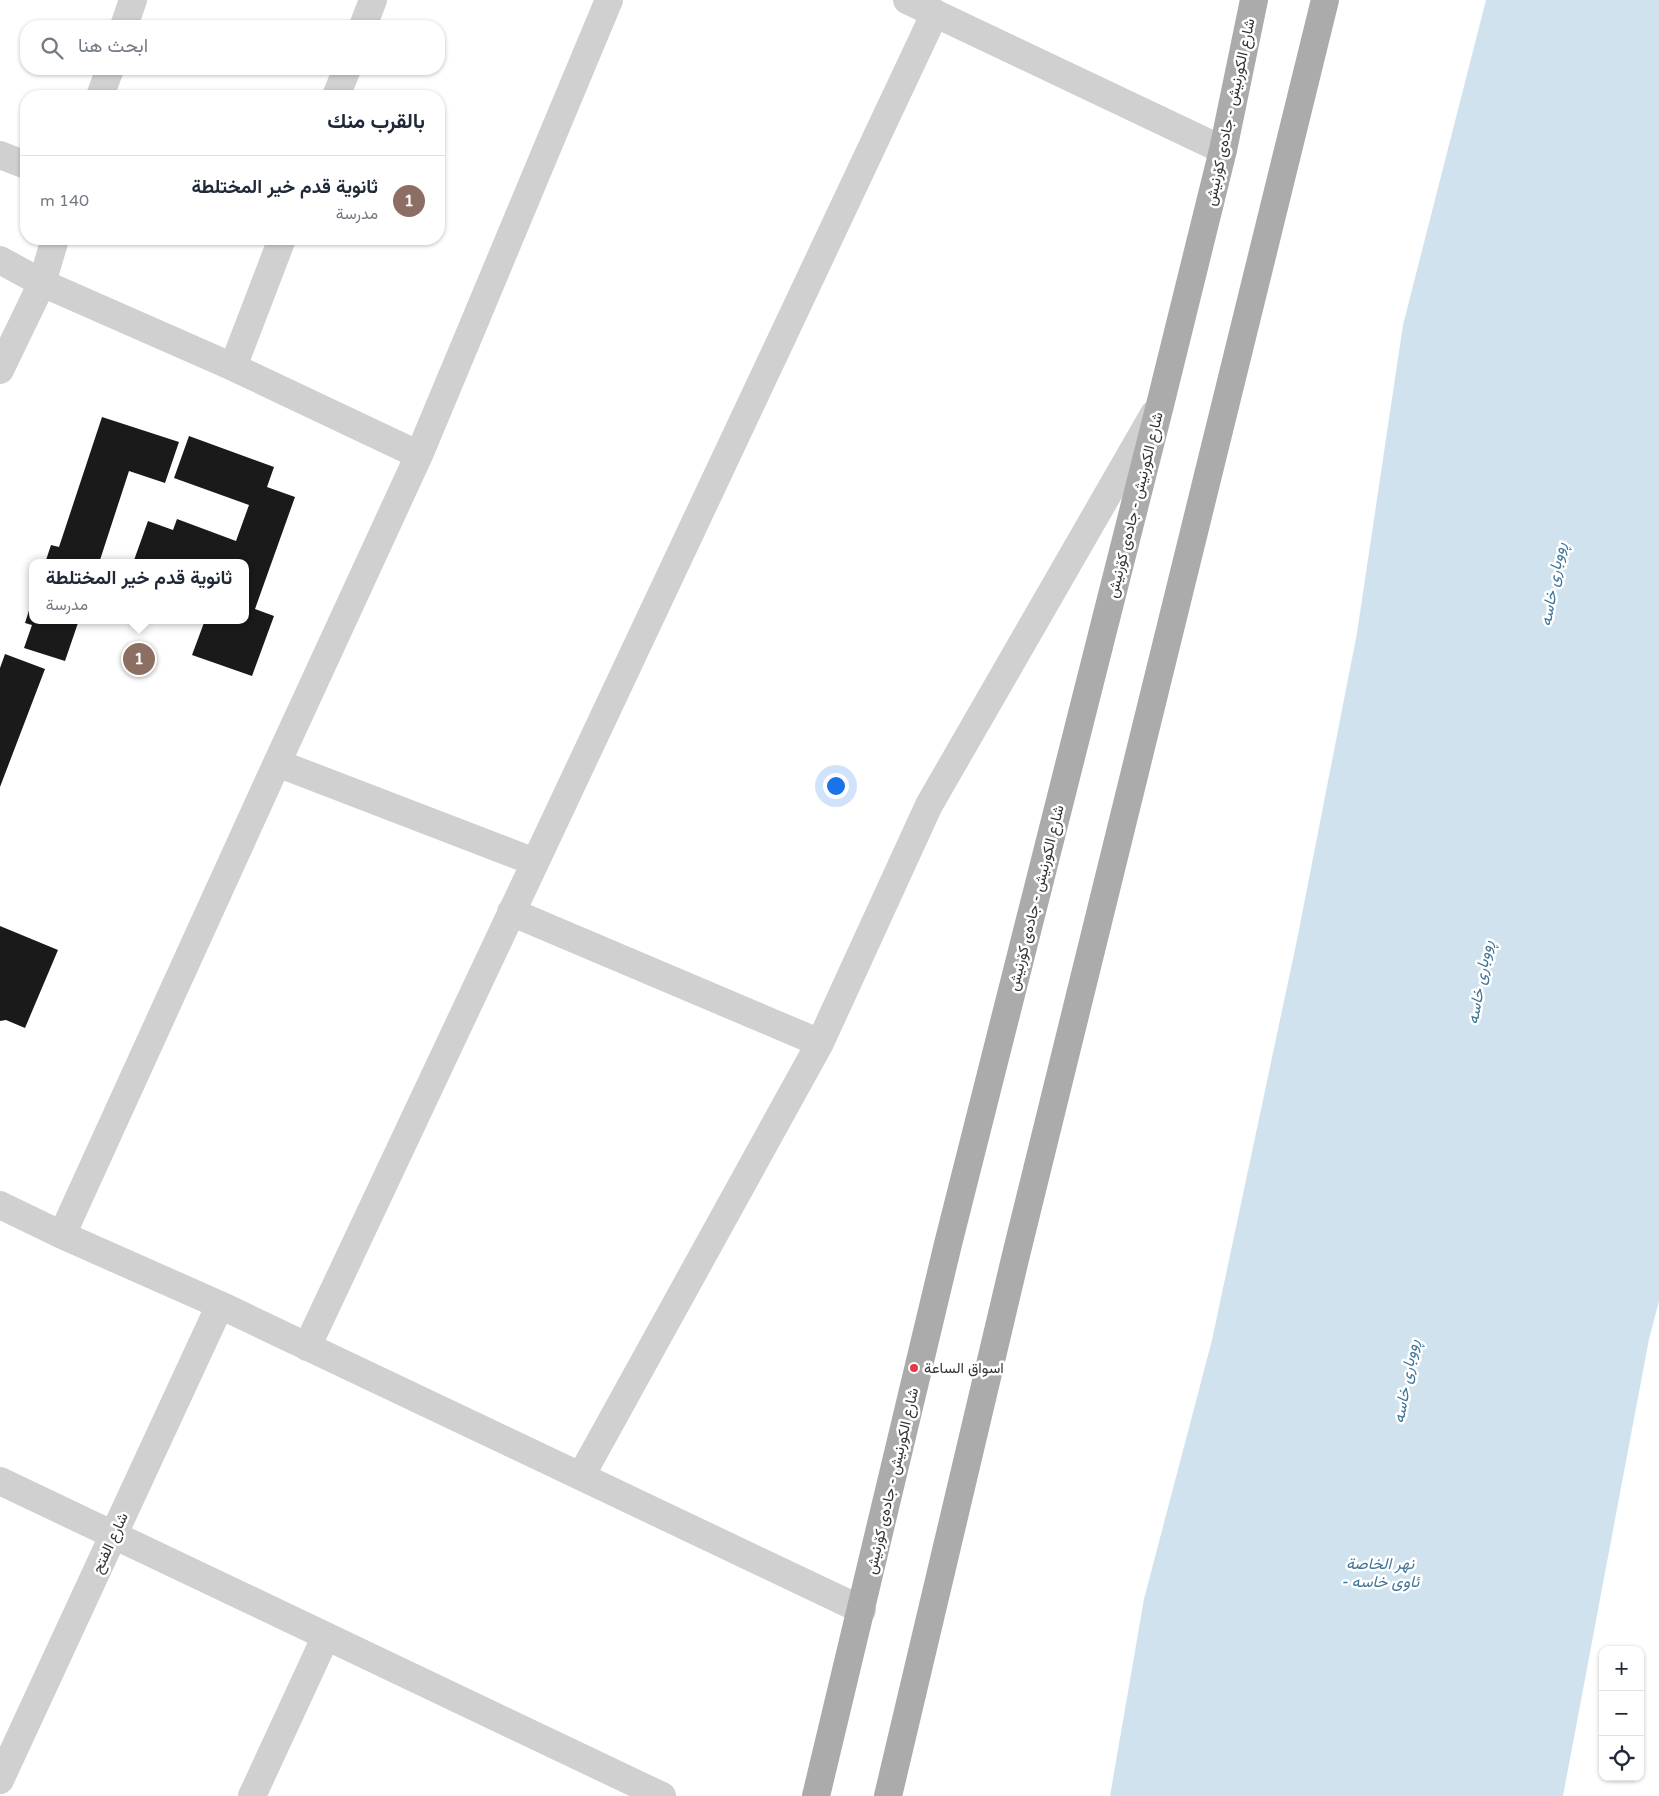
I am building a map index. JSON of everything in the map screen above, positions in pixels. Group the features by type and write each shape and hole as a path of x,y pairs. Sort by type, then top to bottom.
{"main road":[{"name":"شارع الكورنيش - جادەی کۆرنیش","path":"816,1796 948,1244 1162,401 1223,150 1254,0"},
{"path":"888,1796 1015,1258 1326,0"}],"street":[{"path":"126,20 133,0"},
{"path":"365,20 373,0"},
{"path":"62,1235 419,455 609,0"},
{"path":"907,0 1223,150"},
{"path":"307,1346 935,13"},
{"path":"102,90 108,75"},
{"path":"338,90 345,75"},
{"path":"0,155 20,163"},
{"path":"0,370 42,283 53,245"},
{"path":"233,367 280,245"},
{"path":"0,260 42,283 233,367 419,455"},
{"path":"581,1476 820,1043 929,804 1162,401"},
{"path":"277,763 535,862"},
{"path":"511,912 820,1043"},
{"path":"0,1205 62,1235 220,1305 862,1610"},
{"name":"شارع الفتح","path":"3,1765 114,1535 220,1305"},
{"path":"0,1481 662,1796"},
{"path":"252,1796 326,1636"}],"water":[{"name":"نهر الخاصة - ئاوی خاسە","path":"1486,0 1659,0 1659,1301 1649,1339 1563,1796 1110,1796 1144,1599 1212,1340 1297,940 1357,633 1403,325"}],"building":[{"path":"102,417 179,442 165,483 129,471 100,559 46,559 51,545 59,547"},
{"path":"189,436 274,467 267,487 295,497 255,609 274,616 252,676 192,655 204,624 249,624 249,559 134,559 148,521 173,530 177,519 236,541 249,505 174,478"},
{"path":"29,610 29,624 78,624 65,661 24,648 32,625 25,623"},
{"path":"5,654 45,669 0,787 0,668"},
{"path":"0,926 58,950 25,1028 6,1020 0,1021"}],"place":[{"name":"ثانوية قدم خير المختلطة","path":"139,659"},
{"name":"اسواق الساعة","path":"914,1368"}],"water label":[{"name":"ڕووباری خاسە","path":"1552,584"},
{"name":"ڕووباری خاسە","path":"1479,982"},
{"name":"ڕووباری خاسە","path":"1405,1381"}]}
